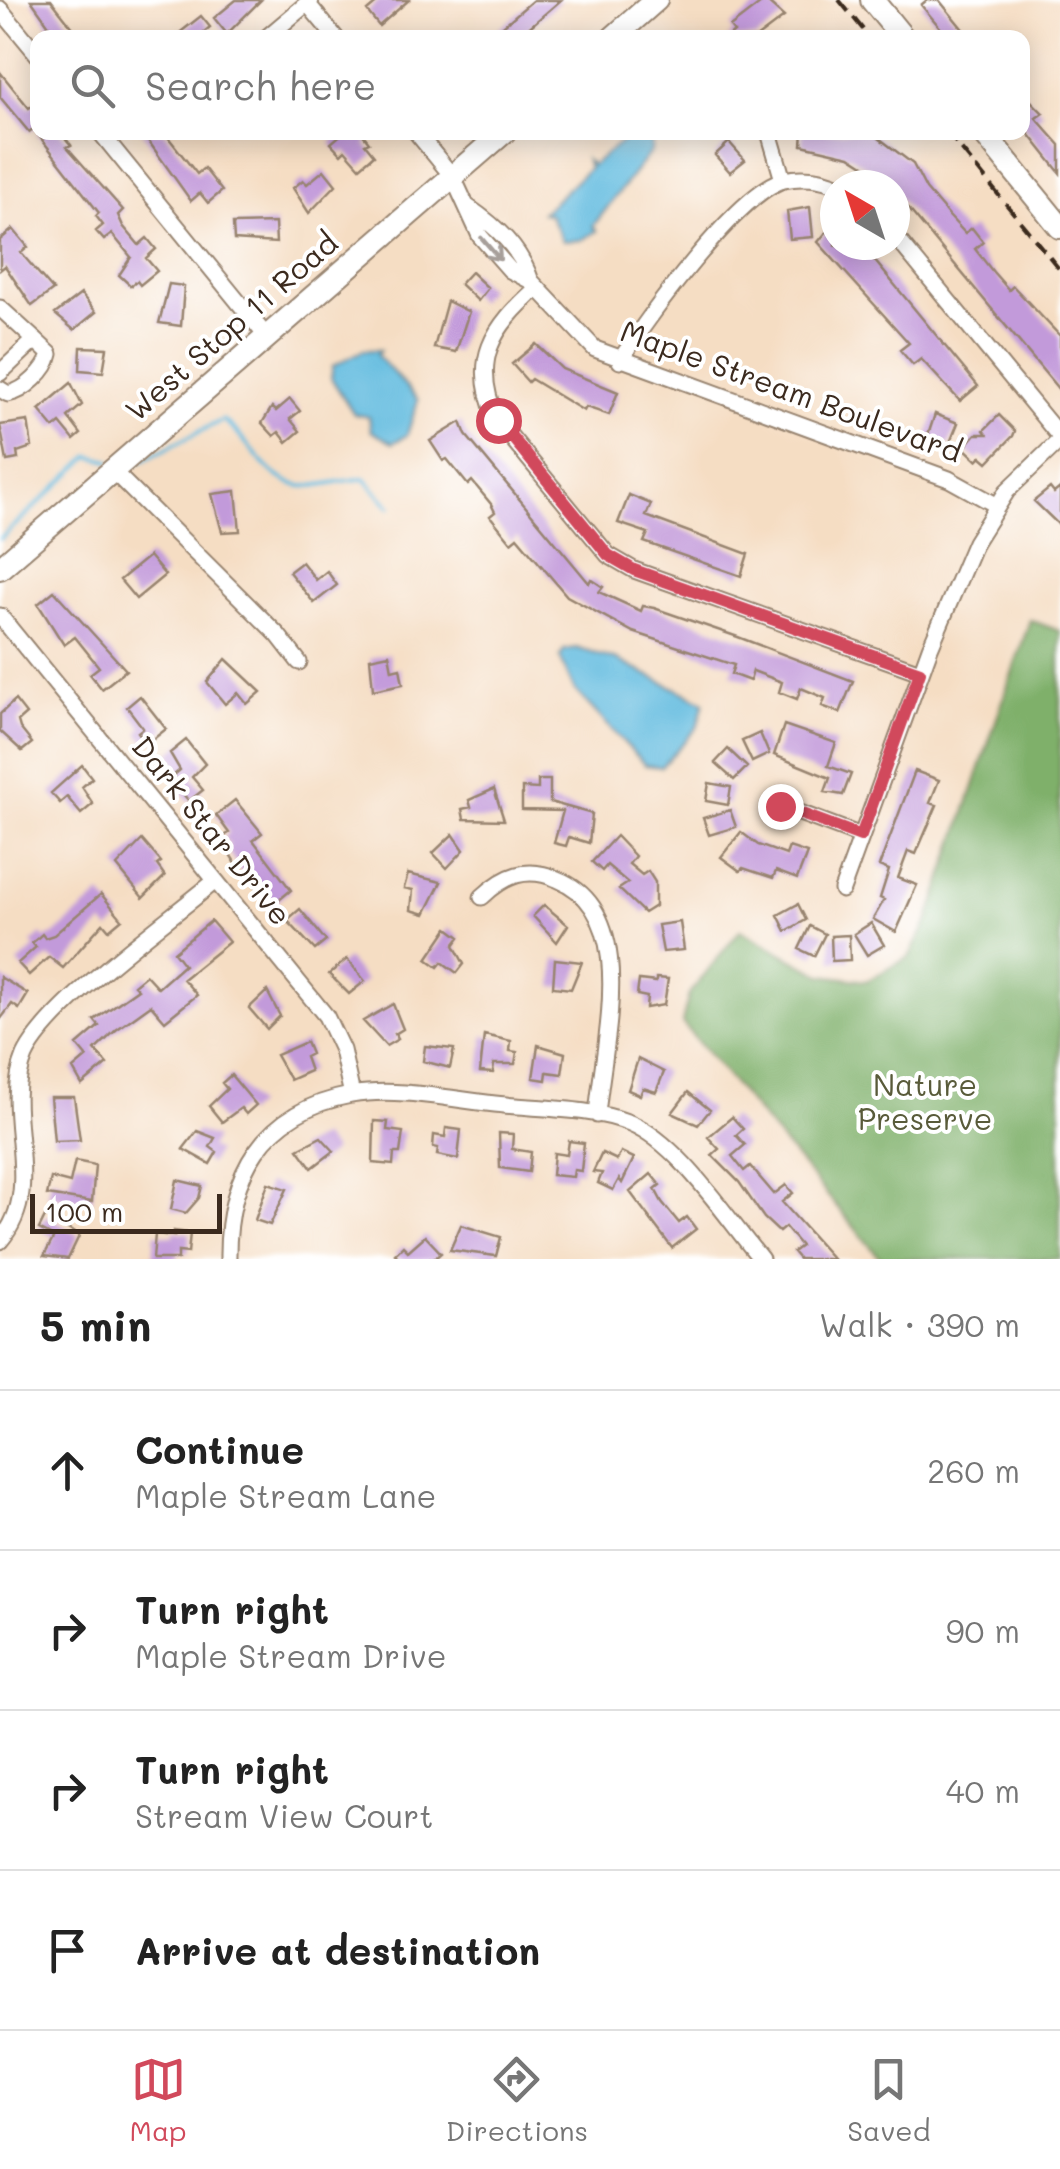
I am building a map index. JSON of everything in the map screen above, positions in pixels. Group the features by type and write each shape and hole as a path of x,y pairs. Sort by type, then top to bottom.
{"main road":[{"path":"622,30 656,0"},
{"path":"872,0 897,30"},
{"name":"West Stop 11 Road","path":"0,568 495,140"},
{"path":"989,140 1060,226"}],"street":[{"path":"276,30 309,2 330,30"},
{"path":"0,9 30,45"},
{"path":"107,140 266,336"},
{"name":"Maple Stream Boulevard","path":"423,140 453,177 480,236 510,270 534,284 595,349 949,479 996,506"},
{"path":"770,140 783,180"},
{"path":"620,361 641,328 744,204 783,180 820,181"},
{"path":"842,890 920,672 968,559 996,506 1022,474 1060,439 910,254"},
{"path":"534,284 496,332 487,353 487,398 498,420 608,555 634,570 920,672"},
{"path":"0,308 48,348 47,365 15,394 0,389"},
{"path":"0,373 35,340"},
{"path":"112,470 278,636 299,662"},
{"name":"Dark Star Drive","path":"0,616 332,1027 352,1095"},
{"path":"780,806 861,836"},
{"path":"482,897 499,881 521,872 544,873 572,884 604,920 611,944 597,1115"},
{"path":"0,1241 17,1208 23,1173 16,1086 25,1057 40,1031 216,881"},
{"path":"228,1259 234,1193 256,1151 280,1125 312,1106 352,1095 387,1093 597,1115 631,1124 665,1145 761,1259"},
{"path":"0,1141 18,1140"}],"green space":[{"name":"Nature Preserve","path":"1030,620 1060,631 1060,1259 881,1259 682,1023 689,994 740,930 822,975 866,981 909,957 929,919"}],"water":[{"path":"624,140 652,140 651,151 593,226 597,231 581,240 563,241 549,214 542,213 589,168 586,160 592,165"},
{"path":"364,350 381,350 377,355 418,400 407,435 393,443 371,431 369,417 354,414 331,378 333,366"},
{"path":"576,648 617,660 704,702 697,728 661,767 645,765 574,689 560,657 564,650"}],"building":[{"path":"31,0 51,0 75,30 52,30"},
{"path":"236,0 261,0 231,30 224,30 214,18"},
{"path":"380,0 409,0 379,26 367,11"},
{"path":"533,0 561,0 526,30 498,30"},
{"path":"765,0 784,17 767,30 730,27"},
{"path":"927,0 939,0 963,30 942,30 921,5"},
{"path":"201,16 210,27 206,30 183,30"},
{"path":"0,72 30,107 30,131 29,132 0,97"},
{"path":"1030,100 1043,113 1036,118 1060,145 1060,173 1030,135"},
{"path":"42,140 67,140 71,145 67,147 123,210 118,215 123,226 139,245 147,238 156,249 146,258 157,271 140,285 137,281 131,286 119,275 131,257 112,234 104,240 96,231 103,225 96,216 99,213"},
{"path":"148,140 170,140 197,174 204,168 222,191 208,203 200,193 191,201"},
{"path":"367,140 365,144 374,155 360,167 345,150 341,154 331,143"},
{"path":"802,140 882,140 913,164 926,189 949,216 965,233 972,228 983,242 975,249 993,272 1009,290 1013,286 1060,336 1060,391 910,210 910,170 872,170 850,156 802,145"},
{"path":"729,142 745,160 730,172 715,155"},
{"path":"324,170 336,185 309,213 293,188 303,180 307,184"},
{"path":"810,207 813,237 790,239 787,211"},
{"path":"275,223 276,243 234,240 233,224"},
{"path":"13,229 28,247 21,253 53,290 32,306 5,266 0,270 0,240"},
{"path":"834,260 874,260 978,386 960,401 921,359 913,365 900,350 909,343"},
{"path":"471,272 488,288 478,301 460,284"},
{"path":"169,284 184,286 181,326 159,323"},
{"path":"81,294 96,312 74,330 55,314"},
{"path":"447,301 469,312 456,352 434,348"},
{"path":"536,344 562,369 618,392 609,415 586,407 584,411 531,379 528,382 512,364"},
{"path":"81,347 107,348 103,372 80,370"},
{"path":"71,383 82,405 68,417 81,434 74,440 60,423 54,428 39,410"},
{"path":"290,399 300,411 290,419 300,431 287,442 279,432 274,436 262,423 272,407 276,411"},
{"path":"935,414 958,423 949,445 926,441"},
{"path":"999,415 1015,431 1013,436 988,462 981,456 977,460 964,448 976,434 987,434 984,430"},
{"path":"28,421 32,447 17,452 18,459 7,461 0,425"},
{"path":"461,422 466,435 589,583 591,579 603,587 599,592 641,611 643,606 654,608 853,681 840,713 822,706 825,698 801,688 797,699 779,692 782,682 753,671 750,681 731,674 734,665 633,632 567,596 517,537 511,542 490,516 495,512 491,504 472,481 468,485 447,459 443,461 430,441"},
{"path":"1050,488 1054,493 1060,488 1060,526 1034,501"},
{"path":"236,491 240,531 222,532 212,494"},
{"path":"629,495 651,504 646,516 748,554 741,576 644,542 648,533 618,523"},
{"path":"149,556 165,575 136,599 120,580"},
{"path":"302,562 316,580 327,571 337,585 314,603 289,572"},
{"path":"54,591 126,670 102,689 90,674 99,667 75,637 64,645 38,604"},
{"path":"389,654 392,670 400,668 403,684 373,690 370,658"},
{"path":"226,659 261,692 247,704 238,693 225,704 207,682"},
{"path":"140,696 166,729 147,744 138,732 143,728 127,707"},
{"path":"15,700 26,714 18,721 20,728 32,743 22,751 0,731 0,714"},
{"path":"784,725 836,743 828,766 851,774 843,795 825,792 830,778 774,755"},
{"path":"760,733 769,754 752,762 742,741"},
{"path":"186,740 205,764 192,777 203,790 189,801 177,787 180,784 173,776 180,770 170,753"},
{"path":"728,749 747,767 734,780 715,763"},
{"path":"82,765 92,778 82,787 93,804 81,814 67,797 60,803 51,793"},
{"path":"915,771 939,780 930,803 937,805 916,854 908,851 898,878 917,885 896,932 873,919 884,900 880,898 889,870 879,866"},
{"path":"538,780 550,780 550,802 592,814 589,843 569,837 566,846 554,843 563,811 522,810 522,788 538,789"},
{"path":"709,783 731,787 728,805 706,801"},
{"path":"494,789 504,820 464,819 462,809 471,807 469,800"},
{"path":"235,800 262,833 253,840 291,890 273,905 240,870 226,848 230,846 223,837 229,833 216,815"},
{"path":"730,810 736,827 709,835 703,818"},
{"path":"741,832 758,845 786,855 789,847 807,853 797,879 776,871 773,878 743,868 740,871 721,857"},
{"path":"453,834 464,850 447,868 433,853"},
{"path":"616,836 635,856 629,864 642,875 648,871 655,882 655,906 644,913 619,889 628,883 607,865 602,871 592,862"},
{"path":"142,840 161,862 157,865 165,876 143,898 117,866"},
{"path":"408,874 441,882 425,914 411,910 413,890 404,888"},
{"path":"101,894 122,919 109,930 103,923 63,968 49,957 29,975 18,963 36,947 32,943 42,934 45,938 54,935"},
{"path":"798,904 806,920 786,931 778,915"},
{"path":"544,905 568,925 557,942 533,916"},
{"path":"300,909 326,941 315,950 287,920"},
{"path":"211,921 229,942 183,979 197,995 165,1021 151,1005 116,1030 95,1050 107,1064 82,1085 73,1069 87,1057 77,1045 99,1026 94,1020 138,989 134,985 146,975 158,988 184,965 174,952"},
{"path":"680,922 684,950 663,952 658,925"},
{"path":"871,923 884,945 867,955 854,934"},
{"path":"810,926 825,934 814,956 799,949"},
{"path":"448,928 460,937 454,945 464,964 457,973 442,962 438,967 427,959"},
{"path":"849,935 850,960 832,961 831,936"},
{"path":"347,959 365,981 349,994 329,974"},
{"path":"555,959 582,962 571,989 553,987"},
{"path":"0,977 28,994 19,1009 12,1004 0,1020"},
{"path":"656,978 668,979 664,1005 646,1008 647,997 637,995 639,980 656,982"},
{"path":"267,991 280,1016 267,1029 249,1008"},
{"path":"393,1004 403,1029 395,1034 398,1039 386,1046 363,1021"},
{"path":"484,1035 511,1041 510,1051 517,1052 515,1064 494,1064 493,1073 480,1072"},
{"path":"306,1042 311,1054 305,1057 310,1071 290,1080 276,1055"},
{"path":"538,1045 565,1053 562,1074 547,1072 546,1080 533,1078"},
{"path":"425,1046 454,1049 450,1068 423,1061"},
{"path":"638,1059 664,1072 656,1092 643,1088 640,1095 628,1090"},
{"path":"231,1075 256,1105 246,1114 241,1108 222,1122 209,1106 227,1089 222,1083"},
{"path":"688,1092 710,1110 698,1125 672,1113"},
{"path":"50,1097 74,1097 80,1140 54,1141"},
{"path":"732,1117 743,1129 736,1135 745,1145 732,1156 744,1171 750,1166 774,1194 786,1185 793,1193 782,1202 833,1259 799,1259 793,1252 801,1246 785,1227 779,1232 764,1218 739,1182 712,1155 719,1149 708,1137"},
{"path":"374,1121 388,1122 387,1130 403,1132 400,1153 394,1153 393,1165 373,1163"},
{"path":"446,1128 461,1130 458,1159 437,1155 438,1148 433,1147 434,1135 445,1137"},
{"path":"197,1131 215,1138 210,1147 217,1152 210,1164 183,1149"},
{"path":"499,1133 513,1134 512,1149 531,1152 529,1172 500,1168"},
{"path":"321,1137 334,1151 312,1168 298,1149"},
{"path":"569,1141 584,1143 581,1171 574,1170 573,1177 552,1175 554,1153 567,1155"},
{"path":"621,1152 634,1158 622,1183 619,1179 613,1190 598,1183 602,1173 593,1172 602,1153 617,1160"},
{"path":"75,1161 95,1165 92,1202 47,1195 51,1178 70,1183"},
{"path":"651,1174 660,1185 655,1189 662,1202 679,1223 687,1217 696,1229 672,1248 630,1192"},
{"path":"177,1180 202,1186 199,1198 186,1213 171,1209"},
{"path":"268,1183 287,1189 270,1225 255,1220"},
{"path":"46,1215 79,1236 68,1259 44,1256 54,1237 39,1229"},
{"path":"461,1225 501,1237 496,1256 450,1250"},
{"path":"174,1231 190,1233 188,1253 178,1252 178,1259 153,1259 155,1234 174,1236"},
{"path":"425,1236 441,1253 434,1259 400,1259 395,1254 403,1246 408,1251"}],"waterway":[{"path":"137,463 223,420 277,476 288,482 308,486 365,479 390,507"},
{"path":"0,539 90,456 110,461"}],"railway":[{"path":"839,0 863,30"},
{"path":"954,140 1060,270"}],"route":[{"path":"498,420 608,555 634,570 920,672 861,836 780,806"}]}
